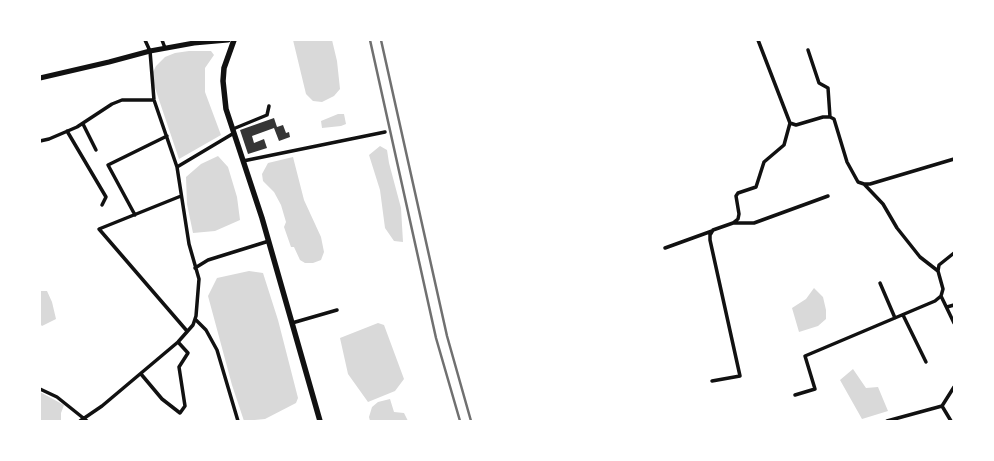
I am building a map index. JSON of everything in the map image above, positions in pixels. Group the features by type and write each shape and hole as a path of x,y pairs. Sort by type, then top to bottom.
{"main road":[{"path":"40,78 150,51 228,40"},
{"path":"234,40 224,68 223,81 225,101 269,241 320,421"}],"street":[{"path":"80,421 86,419 178,342 188,332 195,319 199,279 181,196 177,167 154,100 150,51 145,40"},
{"path":"162,40 165,48"},
{"path":"733,223 739,214 736,196 738,193 756,187 764,162 784,145 790,123 758,40"},
{"path":"808,50 819,83 828,88 830,117"},
{"path":"40,140 83,124 112,104 122,100 154,100"},
{"path":"177,167 234,131 267,115 269,106"},
{"path":"790,123 796,124 823,117 830,117 834,119 852,173 858,182 864,184 882,204 897,228 920,257 938,271"},
{"path":"83,124 96,150"},
{"path":"67,131 106,197 102,205"},
{"path":"243,162 385,132"},
{"path":"135,215 108,165 167,136"},
{"path":"864,184 954,159"},
{"path":"181,196 100,229 188,332"},
{"path":"665,248 733,223 754,223 828,196"},
{"path":"712,381 740,376 710,240 710,235 713,230"},
{"path":"196,268 208,260 269,241"},
{"path":"954,253 939,265 938,271 942,289 941,296 954,323"},
{"path":"880,283 895,318"},
{"path":"795,395 815,389 805,356 935,301 941,296"},
{"path":"947,307 954,305"},
{"path":"292,323 338,310"},
{"path":"903,315 926,362"},
{"path":"195,319 206,330 217,350 238,421"},
{"path":"141,374 162,399 180,412 185,406 179,367 188,353 178,342"},
{"path":"887,421 942,406 954,387"},
{"path":"40,389 57,397 86,419"},
{"path":"942,406 951,421"}],"shaded area":[{"path":"293,40 332,40 337,61 340,89 334,96 322,102 313,101 306,94"},
{"path":"189,51 211,51 214,55 205,68 205,92 221,135 179,159 154,85 153,72 156,66 165,57 175,53"},
{"path":"338,114 344,114 346,124 322,128 321,121"},
{"path":"380,146 387,150 401,208 403,242 394,241 385,228 380,190 369,155"},
{"path":"218,156 228,167 237,197 240,220 215,231 193,233 187,204 186,177 201,164"},
{"path":"293,157 304,200 321,237 324,252 321,260 313,263 305,263 300,260 294,247 291,247 284,227 286,222 281,205 274,192 263,181 262,174 268,163"},
{"path":"249,271 263,273 278,320 298,398 296,403 265,419 244,421 232,385 208,296 217,278"},
{"path":"814,288 823,297 826,310 826,319 818,326 799,332 792,308 806,299"},
{"path":"40,291 47,291 52,302 56,319 42,326 40,324"},
{"path":"378,323 384,325 404,379 395,391 368,402 348,374 340,338"},
{"path":"853,369 866,388 878,387 888,411 862,419 840,380"},
{"path":"40,392 64,405 61,413 61,421 40,421"},
{"path":"390,399 394,412 404,413 408,421 370,421 369,417 372,407 378,402"}],"building":[{"path":"274,118 277,127 283,125 286,133 289,132 290,137 279,141 274,128 252,136 254,143 264,139 267,148 248,154 240,130"}],"railway":[{"path":"370,40 436,338 460,421"},
{"path":"381,40 447,336 471,421"}]}
